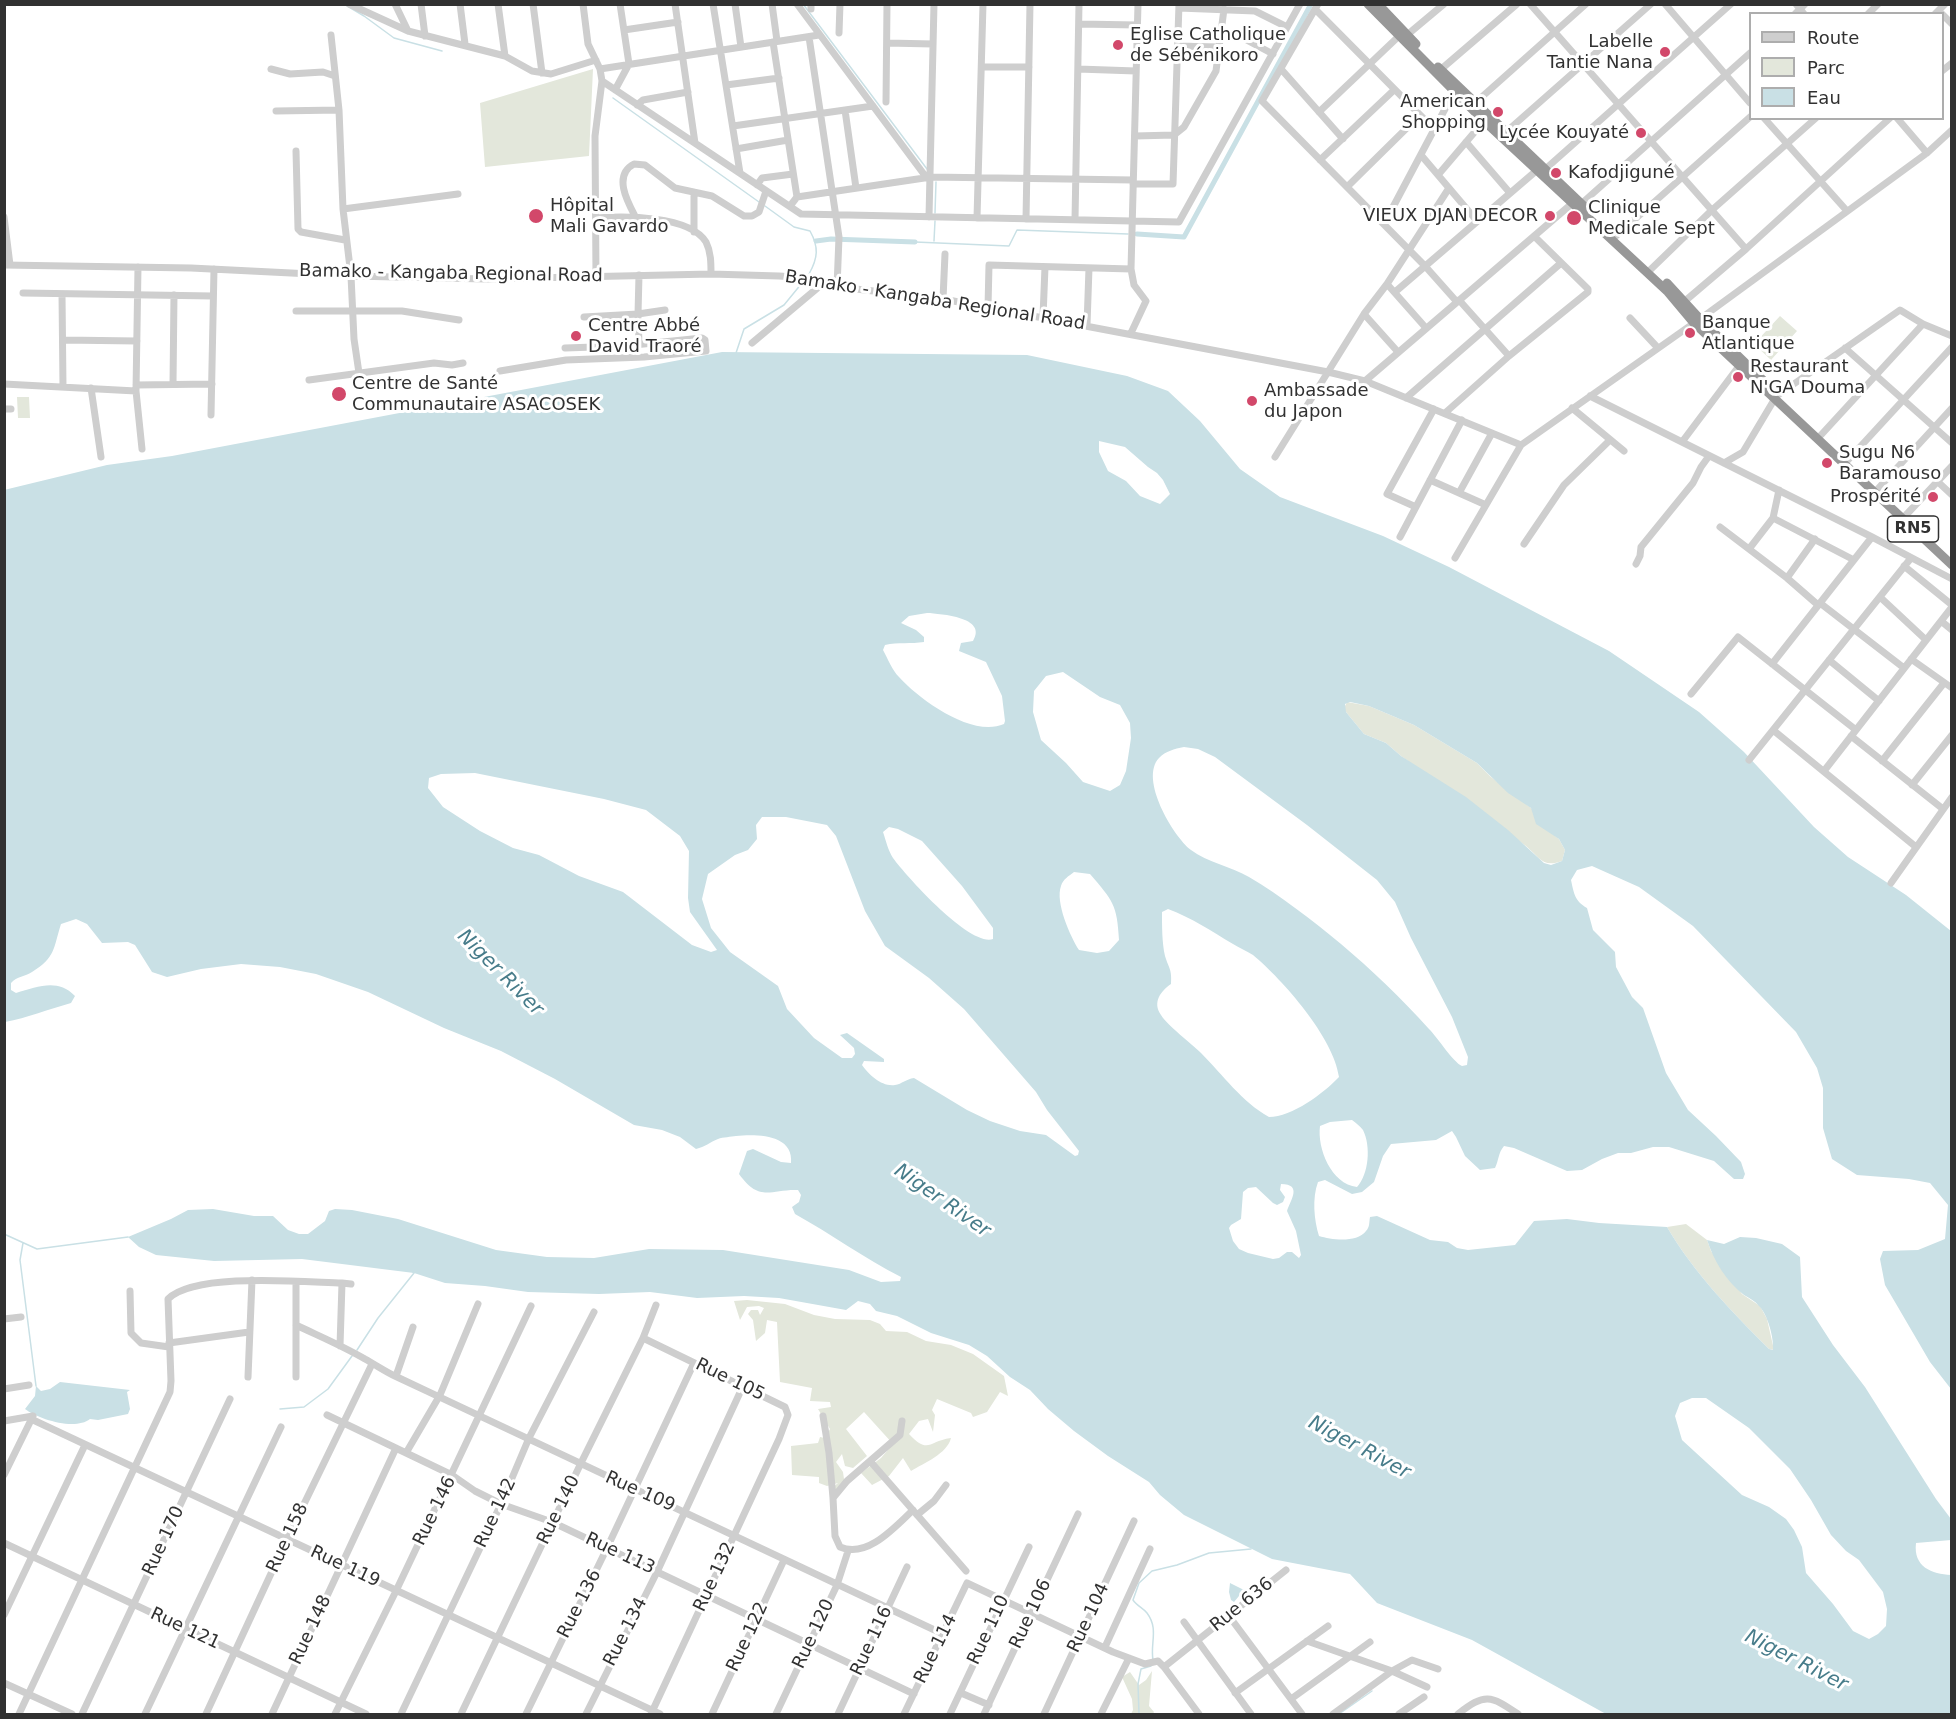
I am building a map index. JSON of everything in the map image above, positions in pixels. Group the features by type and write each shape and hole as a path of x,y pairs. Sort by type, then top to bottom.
{"highway":[{"name":"RN5","path":"1368,4 1506,132 1540,171"},
{"name":"RN5","path":"1378,4 1403,36"},
{"name":"RN5","path":"1439,72 1454,92 1484,121 1616,236 1697,321 1952,565"},
{"name":"RN5","path":"1577,202 1649,271 1685,301 1697,321 1739,366 1821,435 1876,490 1952,557"}],"street":[{"path":"395,4 408,31"},
{"path":"421,4 425,36"},
{"path":"460,4 465,44"},
{"path":"498,4 504,56"},
{"path":"533,4 542,73"},
{"path":"583,4 588,44 600,69 602,81 596,136 596,277"},
{"path":"615,90 629,64 620,4"},
{"path":"675,4 695,143"},
{"path":"713,4 740,173"},
{"path":"735,4 741,47"},
{"path":"772,4 778,78 797,197"},
{"path":"797,4 928,177"},
{"path":"839,33 840,4"},
{"path":"886,102 887,4"},
{"path":"928,217 934,4"},
{"path":"977,218 983,4"},
{"path":"1026,219 1030,4"},
{"path":"1075,220 1079,4"},
{"path":"1131,333 1146,301 1134,285 1131,269 1138,4"},
{"path":"602,81 801,214 1179,222 1300,4"},
{"path":"1319,112 1369,65 1444,4"},
{"path":"1439,72 1517,4"},
{"path":"1530,4 1746,249"},
{"path":"1475,103 1586,4"},
{"path":"1506,132 1651,4"},
{"path":"1665,4 1749,102"},
{"path":"1395,292 1510,193 1540,171 1731,4"},
{"path":"1939,11 1946,4"},
{"path":"350,5 408,31 504,56 532,71 551,74 596,60"},
{"path":"790,206 797,197 928,177 1076,179 1173,184 1179,6 1256,8 1287,27"},
{"path":"1434,129 1369,65 1316,7 1262,101 1409,249 1509,356"},
{"path":"1135,136 1174,135 1184,127 1216,72 1221,36 1220,8"},
{"path":"624,30 678,22"},
{"path":"1079,24 1137,25"},
{"path":"600,69 819,35"},
{"path":"331,36 339,110 345,240 351,276 354,339 359,373"},
{"path":"1221,36 1241,37 1273,54"},
{"path":"809,37 839,237 837,287"},
{"path":"886,43 933,44"},
{"path":"1178,46 1219,47"},
{"path":"1365,381 1534,236 1651,141 1749,54"},
{"path":"982,67 1029,67"},
{"path":"271,69 290,74 323,72 335,76"},
{"path":"1078,69 1136,72"},
{"path":"1281,69 1343,139"},
{"path":"726,85 778,78"},
{"path":"1320,160 1394,90"},
{"path":"637,105 643,100 687,92"},
{"path":"1384,224 1454,92"},
{"path":"733,126 873,106"},
{"path":"276,111 339,110"},
{"path":"845,110 856,188"},
{"path":"1347,187 1420,115"},
{"path":"1616,236 1749,118"},
{"path":"1766,120 1847,211"},
{"path":"1649,271 1712,210 1814,120"},
{"path":"1685,301 1746,249 1888,120"},
{"path":"1899,120 1927,153"},
{"path":"1438,175 1484,121"},
{"path":"1455,558 1521,445 1697,321 1927,153 1952,130"},
{"path":"736,148 788,140"},
{"path":"1466,142 1510,193"},
{"path":"296,151 298,229 301,232 345,240"},
{"path":"1420,155 1477,221"},
{"path":"635,216 625,196 623,182 626,171 634,164 645,165 675,188 712,196 744,216 752,216 761,210 766,191"},
{"path":"757,185 762,178 793,174"},
{"path":"1275,457 1364,314 1387,284 1449,188"},
{"path":"694,192 694,232"},
{"path":"343,209 458,194"},
{"path":"596,218 635,216 671,222 694,232 707,245 711,274"},
{"path":"4,217 7,265"},
{"path":"1444,413 1509,356 1588,292 1588,289 1534,236"},
{"path":"943,299 945,254"},
{"path":"1406,398 1561,263"},
{"name":"Bamako - Kangaba Regional Road","path":"7,265 214,269 351,276 486,279 711,274 797,278 837,287 943,299 1328,372 1365,381 1521,445"},
{"path":"988,307 989,265 1131,269"},
{"path":"138,267 136,388 142,449"},
{"path":"1043,317 1045,267"},
{"path":"1087,325 1089,268"},
{"path":"211,415 214,269"},
{"path":"639,275 639,344"},
{"path":"752,343 817,284"},
{"path":"1387,284 1426,328"},
{"path":"24,293 213,296"},
{"path":"62,294 63,387"},
{"path":"173,384 174,295"},
{"path":"584,317 665,310"},
{"path":"1724,463 1743,452 1776,398 1900,310 1923,324 1952,336"},
{"path":"296,311 402,311 459,320"},
{"path":"1364,314 1398,352"},
{"path":"1630,318 1658,348"},
{"path":"1821,435 1923,324"},
{"path":"500,371 566,360 644,357 706,351 705,340 702,338 565,348"},
{"path":"63,340 137,341"},
{"path":"1848,460 1952,347"},
{"path":"1845,348 1952,443"},
{"path":"309,380 434,363 452,365 463,363"},
{"path":"1682,442 1739,366"},
{"path":"4,384 136,388 173,384 212,384"},
{"path":"91,388 101,458"},
{"path":"1590,396 1952,579"},
{"path":"1572,408 1624,451"},
{"path":"1876,490 1952,408"},
{"path":"1416,507 1388,494 1434,409"},
{"path":"1400,537 1462,420"},
{"path":"1459,493 1492,433"},
{"path":"1524,544 1564,485 1610,440"},
{"path":"1636,564 1641,547 1693,483 1709,456"},
{"path":"1906,515 1952,466"},
{"path":"1430,480 1486,505"},
{"path":"1937,481 1952,495"},
{"path":"1749,549 1773,518 1779,490"},
{"path":"1773,518 1854,560"},
{"path":"1720,527 1904,668"},
{"path":"1772,663 1872,537"},
{"path":"1787,578 1815,539"},
{"path":"1749,760 1911,558"},
{"path":"1824,771 1952,606 1904,566"},
{"path":"1880,597 1926,640"},
{"path":"1941,621 1952,630"},
{"path":"1691,694 1738,637 1805,690 1882,761 1943,809"},
{"path":"1911,659 1952,688"},
{"path":"1829,660 1879,701"},
{"path":"1882,761 1944,682"},
{"path":"1773,730 1916,847"},
{"path":"1912,785 1952,735"},
{"path":"1891,883 1952,797"},
{"path":"248,1377 252,1280"},
{"path":"19,1714 170,1392 168,1299 172,1295 210,1283 252,1280 351,1284"},
{"path":"296,1282 296,1377"},
{"path":"340,1346 342,1283"},
{"path":"130,1291 131,1333 141,1342 169,1345 249,1332"},
{"path":"406,1453 440,1395 478,1304"},
{"name":"Rue 140","path":"461,1714 580,1464 643,1338 656,1305"},
{"name":"Rue 146","path":"334,1714 396,1591 531,1306"},
{"name":"Rue 142","path":"400,1714 501,1504 530,1438 594,1312"},
{"path":"4,1319 21,1317"},
{"name":"Rue 109","path":"296,1325 396,1376 480,1414 634,1490 943,1634"},
{"path":"396,1376 413,1327"},
{"name":"Rue 105","path":"643,1338 785,1407 788,1415 779,1439"},
{"name":"Rue 158","path":"206,1714 344,1423 370,1362"},
{"name":"Rue 136","path":"526,1714 694,1363"},
{"path":"4,1389 29,1385"},
{"name":"Rue 134","path":"586,1714 657,1572 743,1386"},
{"name":"Rue 170","path":"82,1714 230,1399"},
{"name":"Rue 113","path":"327,1415 452,1475 475,1491 501,1504 552,1522 914,1694"},
{"path":"823,1416 835,1536 840,1547 848,1551 860,1548 884,1536 934,1501 946,1485"},
{"path":"4,1421 32,1418"},
{"path":"4,1475 32,1418"},
{"name":"Rue 119","path":"32,1418 599,1686 651,1713 660,1714"},
{"path":"833,1498 847,1481 900,1435 902,1421"},
{"path":"146,1714 281,1427"},
{"name":"Rue 132","path":"651,1713 779,1439"},
{"path":"4,1615 85,1445"},
{"name":"Rue 148","path":"272,1714 396,1448"},
{"path":"870,1461 966,1571"},
{"name":"Rue 106","path":"984,1714 1078,1514"},
{"name":"Rue 104","path":"1044,1714 1134,1521"},
{"name":"Rue 121","path":"4,1543 366,1714"},
{"name":"Rue 110","path":"951,1714 1029,1547"},
{"path":"1105,1647 1150,1550"},
{"name":"Rue 120","path":"776,1714 837,1585 848,1551"},
{"name":"Rue 122","path":"712,1714 784,1560"},
{"name":"Rue 116","path":"838,1714 907,1567"},
{"name":"Rue 636","path":"1164,1667 1286,1570"},
{"name":"Rue 114","path":"904,1714 967,1583 1004,1600"},
{"path":"1004,1600 1129,1658 1145,1664 1158,1661 1199,1714"},
{"path":"1229,1616 1302,1714"},
{"name":"Rue 636","path":"1184,1622 1235,1692 1248,1714"},
{"path":"1235,1692 1328,1626"},
{"path":"1307,1641 1392,1671 1427,1687"},
{"path":"1291,1699 1370,1641"},
{"path":"1101,1714 1129,1658"},
{"path":"1333,1714 1412,1659 1438,1669"},
{"path":"4,1683 72,1714"},
{"path":"961,1693 989,1705"},
{"path":"1399,1714 1424,1697"},
{"path":"1458,1714 1474,1702 1488,1698 1518,1714"}],"green space":[{"path":"593,69 589,156 485,167 480,103"},
{"path":"1780,316 1797,331 1771,360 1754,344"},
{"path":"17,397 29,397 30,418 18,418"},
{"path":"1347,702 1369,706 1414,725 1477,763 1531,808 1550,832 1559,839 1565,850 1562,861 1550,863 1542,861 1526,846 1386,743 1364,734 1346,712 1344,708"},
{"path":"1686,1224 1707,1240 1711,1251 1742,1294 1760,1306 1767,1319 1774,1350 1769,1349 1714,1291 1689,1260 1667,1227"},
{"path":"734,1301 785,1304 814,1315 835,1319 870,1320 880,1324 886,1331 907,1332 926,1341 951,1345 973,1354 1004,1376 1008,1396 1000,1392 987,1412 973,1417 971,1413 937,1399 932,1410 935,1415 933,1432 928,1419 919,1421 909,1434 925,1445 951,1438 949,1444 934,1458 911,1471 903,1458 889,1476 872,1485 861,1473 881,1458 893,1444 864,1412 846,1429 867,1456 853,1468 845,1466 842,1454 836,1462 843,1472 845,1486 836,1493 832,1488 838,1483 827,1486 819,1483 819,1477 792,1475 791,1446 818,1443 820,1437 825,1438 830,1429 818,1409 831,1407 830,1402 810,1401 812,1388 780,1382 777,1322 767,1320 765,1333 756,1341 753,1320 748,1314 751,1310 758,1310 760,1315 764,1308 747,1307 740,1320"},
{"path":"1152,1671 1149,1706 1154,1712 1153,1714 1131,1714 1132,1699 1122,1677 1130,1672 1139,1685"}],"water":[{"name":"Niger River","path":"722,352 1027,355 1127,376 1168,391 1200,421 1240,469 1280,497 1383,536 1449,567 1609,651 1699,712 1744,752 1814,827 1848,857 1906,895 1951,931 1951,1389 1930,1362 1885,1285 1880,1259 1883,1251 1918,1250 1945,1239 1948,1205 1930,1183 1857,1175 1832,1159 1823,1128 1823,1088 1817,1068 1796,1032 1693,926 1639,887 1592,866 1577,870 1571,880 1576,897 1587,908 1593,930 1615,952 1616,967 1632,997 1643,1008 1666,1073 1688,1110 1741,1162 1745,1174 1743,1179 1734,1179 1714,1161 1669,1147 1653,1147 1631,1153 1618,1153 1582,1170 1567,1171 1514,1148 1504,1146 1495,1168 1480,1170 1465,1156 1452,1131 1436,1140 1391,1144 1383,1156 1374,1182 1362,1192 1352,1194 1325,1180 1318,1182 1314,1202 1317,1230 1319,1236 1331,1239 1351,1239 1362,1235 1368,1228 1370,1217 1377,1216 1430,1240 1448,1242 1457,1248 1468,1250 1515,1245 1534,1221 1567,1219 1667,1227 1689,1260 1714,1291 1769,1349 1773,1350 1770,1327 1762,1310 1726,1277 1707,1240 1724,1244 1740,1237 1756,1238 1782,1244 1800,1257 1802,1297 1833,1345 1865,1387 1951,1519 1951,1540 1916,1543 1916,1551 1925,1568 1951,1575 1951,1714 1606,1714 1472,1640 1377,1603 1350,1574 1272,1559 1184,1515 1160,1495 1149,1482 1074,1431 1030,1390 1010,1377 987,1356 969,1345 931,1333 897,1316 876,1311 870,1304 858,1301 846,1310 779,1298 744,1296 697,1298 650,1292 599,1294 528,1292 445,1283 414,1273 302,1259 214,1261 156,1255 139,1247 128,1237 188,1210 213,1209 254,1216 273,1216 288,1230 308,1234 325,1221 329,1211 335,1209 398,1219 496,1250 547,1257 594,1258 649,1249 723,1250 849,1270 881,1282 900,1281 901,1277 795,1214 792,1207 799,1202 801,1195 798,1190 766,1193 753,1189 746,1183 739,1174 747,1151 753,1149 781,1162 791,1163 790,1153 780,1141 763,1136 736,1136 720,1138 696,1149 680,1137 662,1130 634,1125 501,1051 444,1028 368,992 316,974 280,967 241,964 201,969 167,977 152,972 135,945 128,942 102,943 87,924 76,919 61,924 52,952 46,962 11,983 11,990 16,993 47,986 61,987 75,996 71,1003 5,1022 4,490 107,465 172,456","holes":["1099,441 1125,447 1157,473 1170,494 1160,504 1140,496 1126,481 1108,471 1099,452","927,613 961,618 974,627 976,633 973,641 961,643 959,651 986,662 1002,696 1004,724 991,727 977,726 962,721 933,706 899,677 883,650 885,645 924,642 924,637 916,630 901,623 909,616","1063,672 1100,697 1120,705 1130,723 1131,738 1126,771 1120,785 1110,791 1083,782 1041,740 1033,712 1034,691 1046,676","1350,702 1369,706 1414,725 1477,763 1508,793 1531,808 1536,824 1559,839 1565,850 1562,861 1551,865 1544,863 1508,830 1466,797 1401,756 1386,743 1364,734 1346,712 1345,704","1184,747 1198,749 1215,757 1377,880 1395,902 1452,1017 1468,1057 1467,1065 1458,1064 1433,1033 1397,996 1319,926 1261,884 1242,873 1197,854 1184,843 1161,807 1153,779 1154,767 1159,758","475,773 604,799 646,810 680,836 689,851 690,912 717,950 711,952 692,945 623,892 579,876 539,855 513,848 480,831 443,807 428,788 429,778 441,774","762,817 786,817 827,825 836,836 865,911 885,946 929,978 964,1009 1036,1092 1079,1151 1078,1155 1075,1156 1046,1135 1020,1131 990,1121 914,1078 895,1085 881,1082 862,1065 864,1061 884,1062 884,1059 847,1033 840,1035 854,1048 855,1054 852,1058 842,1058 814,1038 787,1009 778,986 730,952 711,928 702,899 708,874 735,855 748,850 757,839 756,825","889,827 922,841 962,886 993,928 993,939 983,939 955,922 911,880 888,849 883,832","1074,872 1090,874 1112,904 1117,918 1119,940 1109,951 1097,953 1079,950 1075,944 1064,919 1060,901 1061,886","1168,909 1253,955 1292,994 1318,1028 1328,1045 1339,1077 1307,1103 1288,1113 1269,1117 1250,1104 1201,1053 1169,1024 1158,1010 1159,997 1171,984 1171,972 1165,956 1162,912","1352,1120 1363,1130 1366,1137 1368,1160 1364,1175 1357,1187 1348,1184 1333,1172 1324,1154 1320,1126 1330,1122","1281,1184 1288,1185 1293,1190 1287,1211 1296,1231 1301,1255 1299,1258 1292,1252 1273,1259 1239,1249 1233,1241 1229,1228 1241,1219 1243,1192 1248,1188 1256,1187 1273,1203 1277,1205 1283,1202 1285,1197 1280,1190","1692,1398 1706,1398 1749,1428 1790,1469 1831,1535 1846,1551 1859,1560 1883,1592 1887,1609 1886,1626 1869,1639 1853,1631 1806,1573 1802,1547 1786,1519 1769,1507 1742,1495 1682,1440 1675,1416 1680,1403"]},
{"path":"60,1382 130,1390 127,1392 130,1409 128,1414 66,1424 47,1420 25,1409 35,1396 36,1386 41,1391 50,1389"},
{"path":"1230,1583 1244,1590 1234,1602 1229,1592"}],"waterway":[{"path":"344,4 394,38 442,51"},
{"path":"803,4 927,169"},
{"path":"1137,234 1184,237 1311,4"},
{"path":"613,98 759,202"},
{"path":"935,213 936,182"},
{"path":"765,206 794,227 810,231 816,252 809,274"},
{"path":"934,241 935,221"},
{"path":"915,242 1009,246 1017,230 1128,234"},
{"path":"816,241 831,239 915,242"},
{"path":"736,353 744,329 784,305 802,283"},
{"path":"4,1234 37,1249 128,1237"},
{"path":"23,1243 20,1260 36,1386"},
{"path":"357,1350 413,1272"},
{"path":"280,1409 304,1407 328,1389 352,1356"},
{"path":"1153,1660 1153,1625 1147,1613 1133,1600 1139,1583 1152,1571 1177,1565 1209,1553 1251,1549"},
{"path":"1139,1714 1138,1684 1141,1669 1151,1666"},
{"path":"1339,1714 1372,1691"}],"place":[{"name":"Eglise Catholique de Sébénikoro","path":"1118,45"},
{"name":"Labelle Tantie Nana","path":"1665,52"},
{"name":"American Shopping","path":"1498,112"},
{"name":"Lycée Kouyaté","path":"1641,133"},
{"name":"Kafodjiguné","path":"1556,173"},
{"name":"Hôpital Mali Gavardo","path":"536,216"},
{"name":"VIEUX DJAN DECOR","path":"1550,216"},
{"name":"Clinique Medicale Sept","path":"1574,218"},
{"name":"Banque Atlantique","path":"1690,333"},
{"name":"Centre Abbé David Traoré","path":"576,336"},
{"name":"Restaurant N'GA Douma","path":"1738,377"},
{"name":"Centre de Santé Communautaire ASACOSEK","path":"339,394"},
{"name":"Ambassade du Japon","path":"1252,401"},
{"name":"Sugu N6 Baramouso","path":"1827,463"},
{"name":"Prospérité","path":"1933,497"}]}
